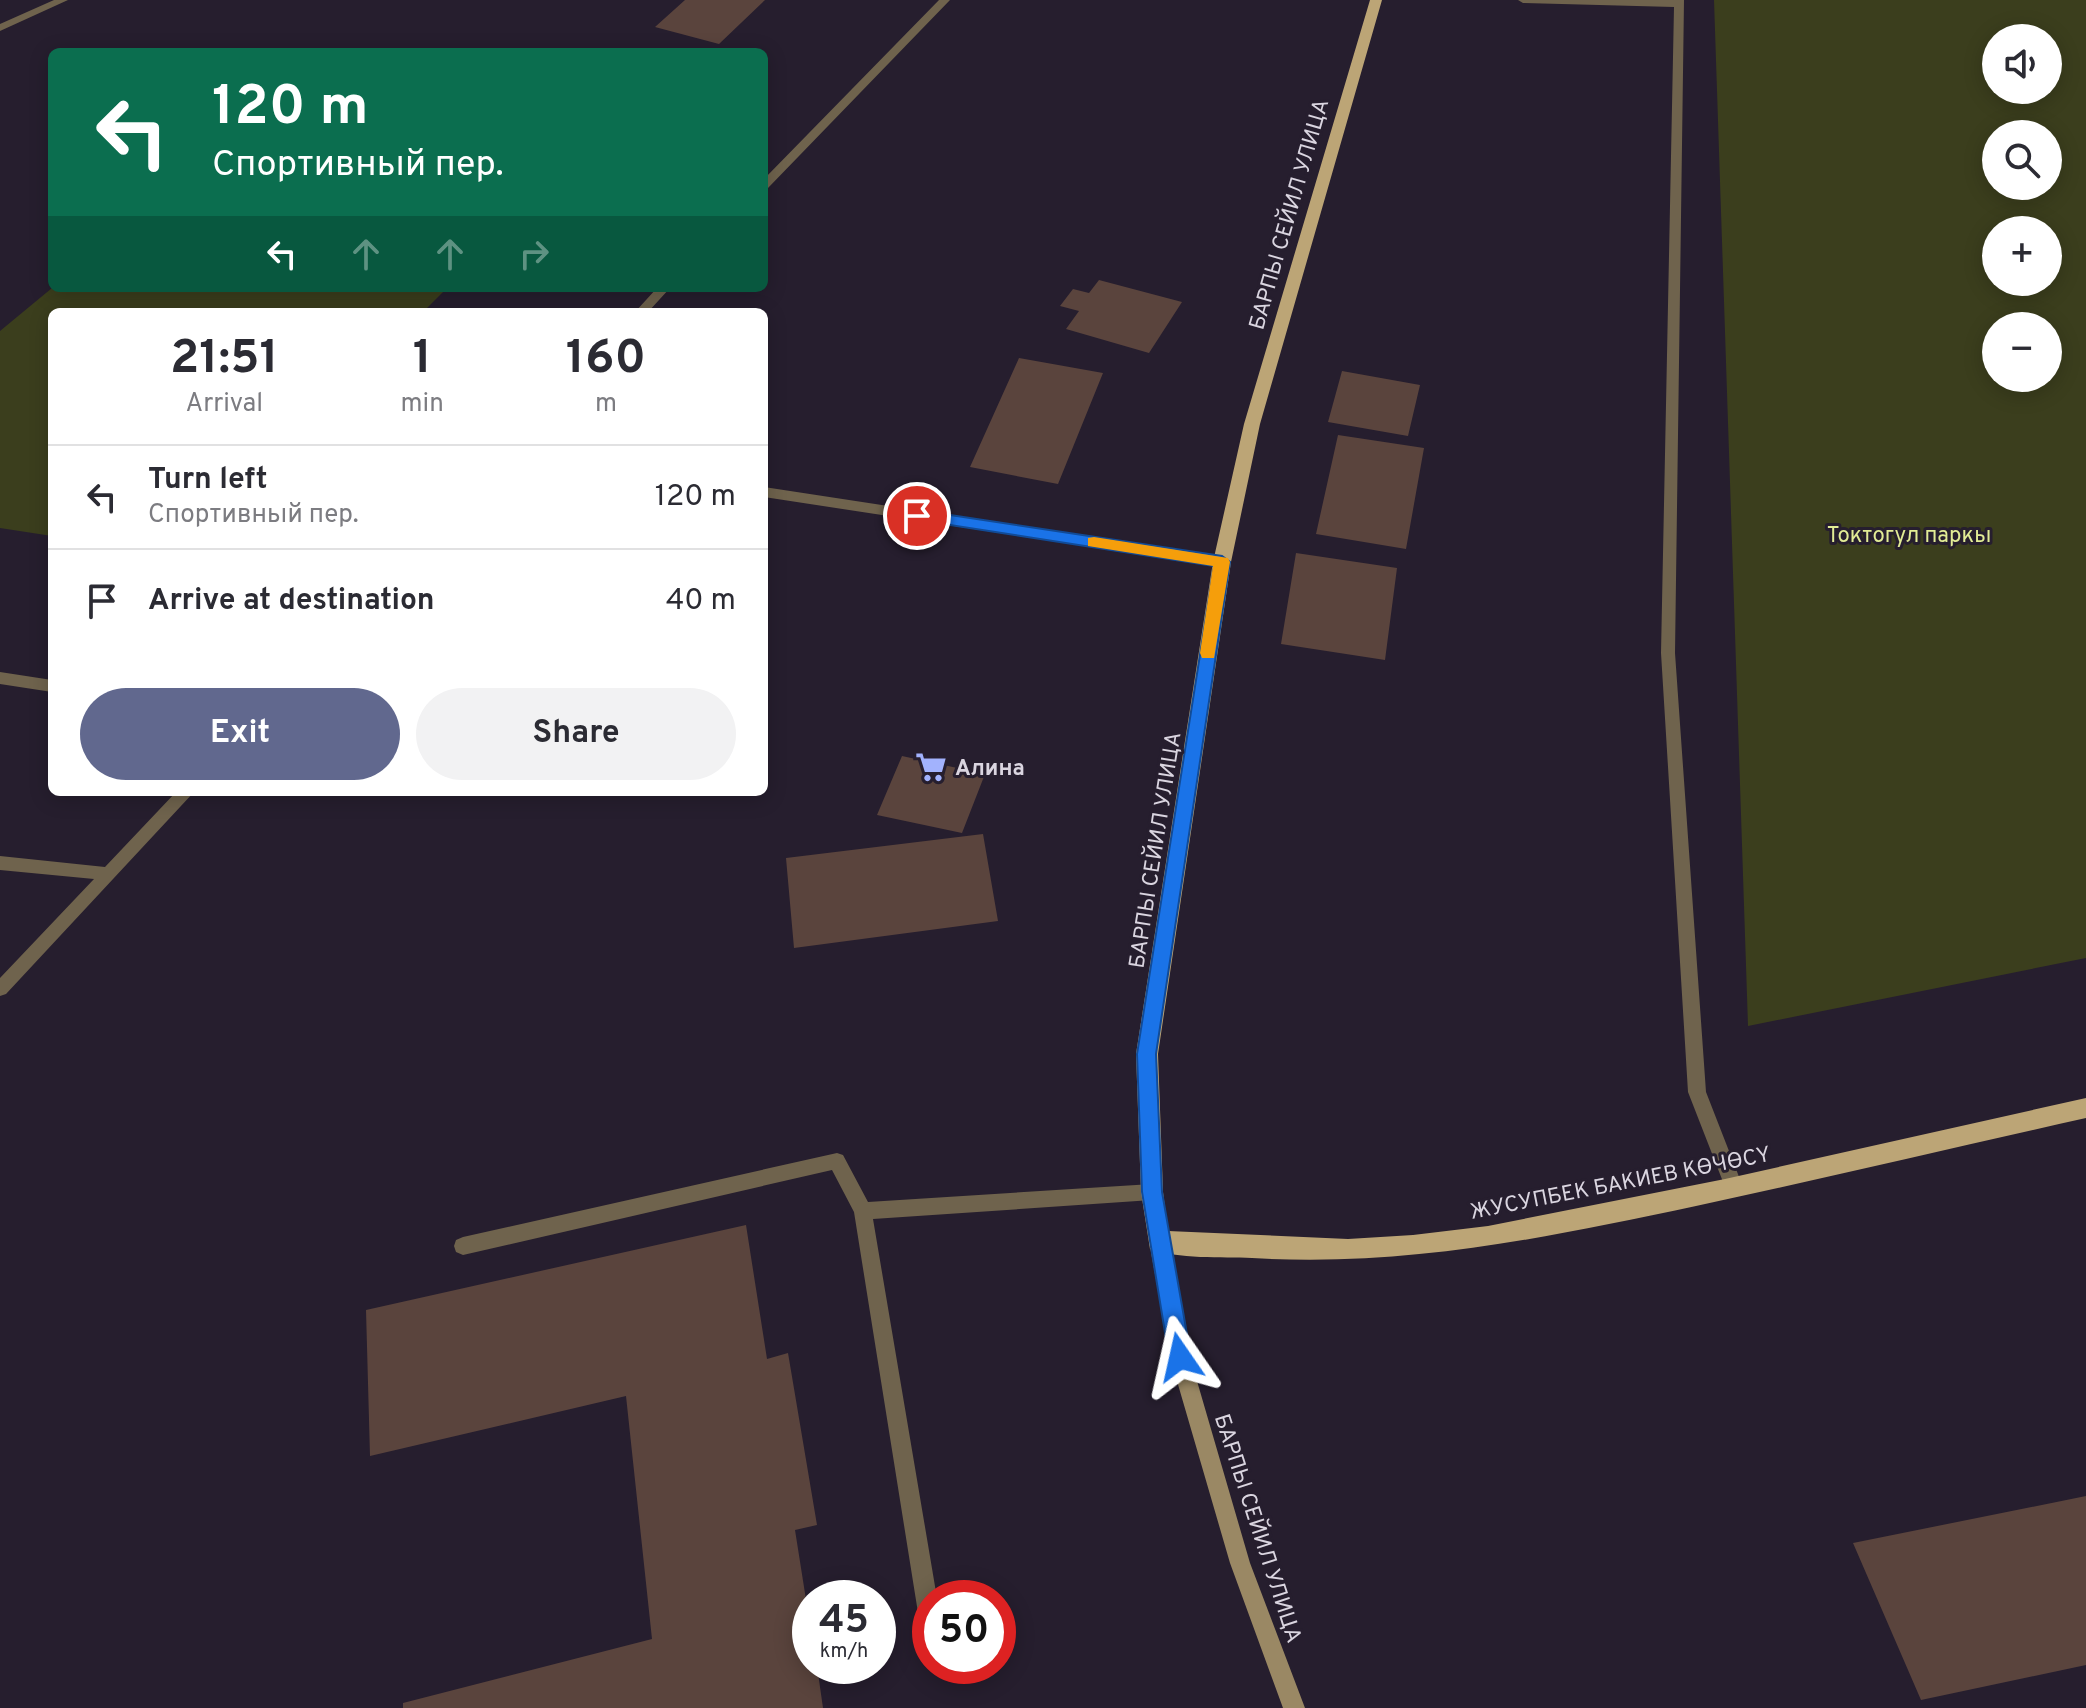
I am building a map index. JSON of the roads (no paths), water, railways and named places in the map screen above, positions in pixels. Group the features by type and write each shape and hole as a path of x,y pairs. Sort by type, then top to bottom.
{"main road":[{"name":"БАРПЫ СЕЙИЛ УЛИЦА","path":"1294,1708 1240,1563 1180,1357 1152,1192 1147,1054 1222,562 1252,424 1376,0"},
{"name":"ЖУСУПБЕК БАКИЕВ КӨЧӨСҮ","path":"1158,1241 1259,1248 1374,1249 1461,1240 1550,1226 2086,1108"}],"street":[{"path":"0,28 63,0"},
{"path":"768,182 945,0"},
{"path":"1523,0 1679,2 1668,653 1697,1092 1734,1187"},
{"path":"645,308 660,292"},
{"path":"768,493 1222,562"},
{"path":"0,678 48,685"},
{"path":"0,989 182,796"},
{"path":"0,863 109,874"},
{"path":"463,1246 837,1161 863,1211 924,1580"},
{"path":"863,1211 1152,1192"}],"place":[{"name":"Алина","path":"931,767"}],"park label":[{"name":"Токтогул паркы","path":"1909,534"}]}
